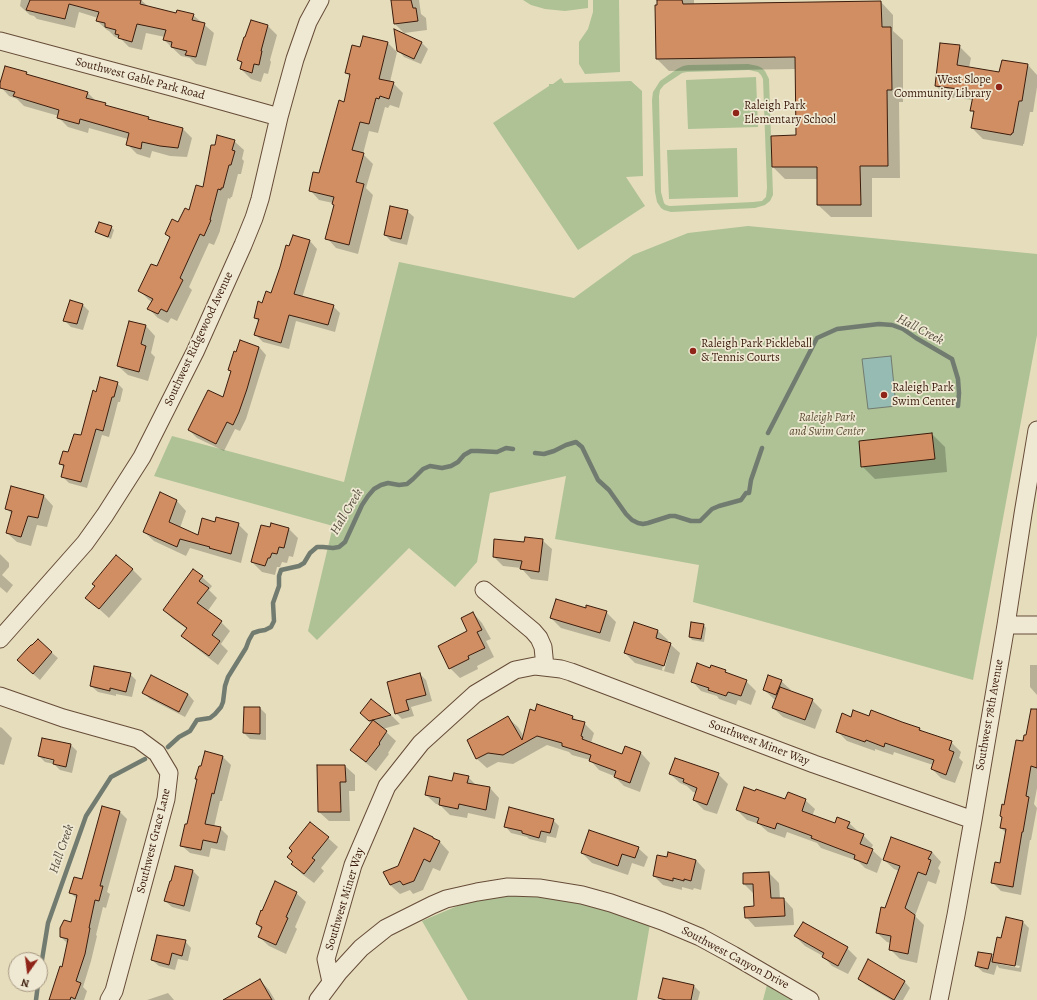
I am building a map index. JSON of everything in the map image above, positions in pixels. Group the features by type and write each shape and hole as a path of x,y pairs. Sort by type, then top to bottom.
{"street":[{"name":"Southwest Ridgewood Avenue","path":"0,639 85,543 105,515 142,457 198,345 254,218 260,199 279,117 298,52 308,22 320,0"},
{"name":"Southwest Gable Park Road","path":"0,41 279,117"},
{"name":"Southwest 78th Avenue","path":"939,1000 973,820 1037,430"},
{"path":"484,590 533,631 539,638 542,642 545,667"},
{"path":"1006,625 1037,625"},
{"name":"Southwest Miner Way","path":"331,982 326,958 353,865 387,786 420,743 475,694 515,670 535,666 561,669 583,676 814,764 973,820"},
{"name":"Southwest Grace Lane","path":"0,696 63,718 138,739 157,753 169,773 166,799 114,991 109,1000"},
{"name":"Southwest Canyon Drive","path":"318,1000 339,972 362,948 386,928 446,899 508,887 539,888 582,895 611,903 662,921 700,937 810,1000"}],"green space":[{"path":"523,0 588,0 588,8 565,11 545,9 531,5"},
{"path":"593,0 619,0 620,72 585,74 579,64 579,42 588,29 593,12"},
{"path":"748,64 758,66 765,71 769,79 773,195 770,201 765,205 755,208 671,212 661,208 657,202 655,192 653,92 660,81 677,69 688,65","holes":["749,70 758,72 763,79 767,188 766,197 762,201 753,202 666,205 661,192 660,90 664,85 682,73 687,72"]},
{"path":"756,77 758,127 688,129 686,80"},
{"path":"561,78 564,83 631,81 642,91 643,176 626,177 645,206 578,250 493,123 549,86 549,84 553,84"},
{"path":"737,148 738,197 669,199 667,150"},
{"name":"Raleigh Park and Swim Center","path":"748,226 1037,254 1037,335 973,680 693,602 699,565 555,539 566,476 490,493 477,562 455,587 409,548 317,640 308,631 333,526 154,476 172,436 344,482 399,262 574,298 633,255 688,233"},
{"path":"508,893 583,901 650,924 637,1000 468,1000 422,921 462,904"},
{"path":"768,981 795,1000 763,1000"}],"water":[{"path":"891,356 896,406 868,409 862,359"}],"building":[{"path":"30,0 141,0 140,4 176,13 177,10 194,14 192,20 205,23 196,57 185,55 187,51 171,47 172,42 163,40 166,30 137,24 132,42 118,38 119,35 115,34 116,30 105,27 105,23 96,21 99,12 69,4 65,19 26,10"},
{"path":"391,0 411,0 413,8 416,8 418,21 394,24"},
{"name":"Raleigh Park Elementary School","path":"657,0 682,0 683,4 881,1 882,27 891,27 892,90 887,90 888,166 860,166 861,205 817,205 817,167 772,167 771,136 796,135 795,57 656,59 655,5 657,5"},
{"path":"251,20 268,25 259,65 254,64 252,73 240,69 242,62 237,60"},
{"path":"394,29 422,42 414,59 397,51"},
{"path":"363,36 388,42 379,79 394,82 389,99 380,96 379,99 376,98 369,124 360,122 352,150 364,153 356,182 364,184 349,245 325,239 334,205 332,204 334,197 309,191 313,172 319,173 339,100 344,102 350,74 345,73 352,45 360,47"},
{"name":"West Slope Community Library","path":"940,43 960,45 957,65 999,72 1002,60 1028,64 1022,101 1019,101 1013,133 1011,135 971,128 974,111 970,111 974,91 935,86"},
{"path":"5,66 27,72 26,74 88,92 86,98 106,103 105,105 149,117 148,119 183,128 178,148 142,142 141,149 126,145 129,133 80,119 79,124 57,118 59,110 13,96 15,92 0,88"},
{"path":"217,135 235,140 232,150 235,151 231,165 229,165 223,188 221,188 221,190 218,189 211,220 204,236 200,234 180,278 183,280 167,312 161,309 158,314 147,309 153,299 138,291 151,264 157,266 170,237 165,234 172,219 178,222 185,208 189,210 196,185 203,187 211,145 215,145"},
{"path":"390,206 408,210 401,239 384,235"},
{"path":"99,222 112,226 108,237 95,232"},
{"path":"293,235 310,240 294,294 334,305 328,325 289,315 281,343 254,335 259,319 254,318 258,301 262,303 266,291 271,293 286,245 289,246"},
{"path":"70,300 83,304 77,324 63,321"},
{"path":"129,321 146,325 141,344 146,346 139,372 117,366"},
{"path":"240,340 259,347 239,412 233,425 227,422 216,444 188,430 208,390 223,397 231,371 228,370 234,351 236,352"},
{"path":"100,377 118,382 114,397 112,397 103,431 96,429 81,482 61,477 64,465 59,464 63,451 68,452 74,434 81,435 93,390 96,392"},
{"name":"Raleigh Park Swim Center","path":"932,433 935,459 861,467 859,441"},
{"path":"11,486 44,495 38,518 28,516 21,537 6,533 12,511 5,509"},
{"path":"160,492 177,500 169,522 198,535 202,518 215,522 216,517 239,523 231,554 180,539 177,547 143,532"},
{"path":"271,523 289,528 284,548 279,547 277,554 272,553 265,566 251,562 261,525 270,527"},
{"path":"525,537 543,539 539,572 520,569 522,561 493,557 494,539 524,542"},
{"path":"116,555 133,569 99,609 85,598 95,586 92,584"},
{"path":"193,569 203,576 199,581 209,588 197,603 222,621 212,635 220,641 209,656 181,636 187,628 163,610"},
{"path":"556,599 586,608 586,605 607,611 600,633 550,618"},
{"path":"473,612 482,630 477,632 485,648 468,656 469,659 449,669 438,646 467,631 461,618"},
{"path":"634,622 658,630 656,638 671,643 664,666 624,653"},
{"path":"691,622 704,624 701,639 689,637"},
{"path":"38,639 52,652 33,674 17,660"},
{"path":"697,663 710,668 711,665 726,670 725,672 747,680 741,696 728,692 726,696 691,682"},
{"path":"94,666 131,673 126,692 110,688 110,691 90,686"},
{"path":"420,673 426,695 406,700 409,710 395,714 387,682"},
{"path":"151,675 188,694 179,712 142,693"},
{"path":"768,675 782,680 776,695 763,690"},
{"path":"780,687 813,699 805,720 772,708"},
{"path":"371,699 391,715 369,721 360,713"},
{"path":"537,704 573,716 572,719 585,722 581,736 583,737 582,739 622,754 625,746 641,752 630,783 614,777 616,771 589,761 591,755 562,746 562,743 537,736 503,755 488,753 476,759 467,740 508,716 522,740 530,709 535,711"},
{"path":"244,707 260,707 260,734 243,733"},
{"path":"1031,709 1037,709 1037,768 1031,766 1026,796 1029,797 1013,887 991,883 995,862 1000,863 1006,829 1000,828 1002,817 1000,816 1002,804 1004,805 1016,740 1023,741 1024,735 1026,735"},
{"path":"853,710 869,716 871,710 920,728 919,730 952,741 949,750 954,752 946,775 931,769 934,760 885,743 884,747 866,740 865,742 836,732 842,713 851,717"},
{"path":"373,720 387,731 379,743 380,744 366,762 350,750"},
{"path":"42,738 71,744 66,767 53,764 54,760 38,756"},
{"path":"205,751 223,756 205,824 221,827 217,843 203,840 201,850 180,846 185,824 187,824 197,779 195,779 199,766 201,766"},
{"path":"675,758 719,773 707,805 693,800 697,788 683,782 684,779 669,774"},
{"path":"317,765 345,765 346,782 340,782 341,812 318,812"},
{"path":"454,773 469,776 467,783 490,787 486,810 459,804 458,809 439,805 440,798 425,795 429,776 452,781"},
{"path":"744,787 755,791 756,789 785,799 788,792 806,799 802,811 835,823 837,817 850,822 847,828 864,834 860,844 873,849 867,864 854,859 855,855 811,838 812,836 777,823 775,829 757,823 759,818 736,810"},
{"path":"102,806 120,811 100,886 103,886 99,901 95,900 85,954 76,981 81,983 75,999 71,997 70,1000 49,1000 60,966 62,967 68,939 60,937 60,928 64,920 71,922 77,895 69,893 74,877 82,879"},
{"path":"509,807 554,819 550,833 541,831 539,838 522,833 522,831 504,827"},
{"path":"310,822 329,837 312,858 315,860 304,874 291,864 293,862 287,857 292,851 289,848"},
{"path":"414,828 440,841 430,862 424,859 414,881 403,885 400,881 390,885 383,872 398,866"},
{"path":"589,830 639,847 635,858 622,854 618,866 581,853"},
{"path":"891,837 932,852 928,859 931,860 926,875 918,872 905,908 915,915 908,954 889,950 891,936 876,933 881,907 885,908 900,866 883,860"},
{"path":"668,852 696,860 691,881 673,878 673,881 653,876 657,855 667,857"},
{"path":"175,866 193,870 184,906 164,901"},
{"path":"769,872 771,898 784,898 785,916 745,918 744,907 754,906 753,884 743,884 743,873"},
{"path":"275,881 297,892 286,917 288,918 276,945 258,937 262,927 256,924"},
{"path":"1006,917 1023,921 1015,966 992,962 997,937 1001,938"},
{"path":"803,922 848,947 838,966 822,957 824,953 794,936"},
{"path":"157,935 186,940 182,956 172,953 169,965 151,960"},
{"path":"978,952 992,954 988,969 975,966"},
{"path":"868,959 905,981 894,1000 858,979"},
{"path":"663,978 694,985 691,1000 666,1000 658,998"},
{"path":"260,979 272,1000 223,1000"}],"waterway":[{"name":"Hall Creek","path":"768,433 817,338 837,329 879,324 892,325 903,329 952,359 958,379 958,406"},
{"name":"Hall Creek","path":"535,453 544,454 576,442 582,447 598,480 609,490 632,520 643,524 670,516 691,521 700,521 712,509 741,500 746,493 749,493 751,480 762,448"},
{"name":"Hall Creek","path":"168,747 179,737 190,731 197,720 210,718 221,707 228,677 246,648 253,633 271,627 274,621 273,603 279,586 279,576 281,570 299,566 304,563 310,553 317,547 339,547 345,542 362,505 374,489 388,483 399,485 407,484 423,469 430,466 442,468 451,466 471,451 497,452 506,448 513,449"},
{"name":"Hall Creek","path":"43,952 48,923 86,816 111,777 145,759"},
{"name":"Hall Creek","path":"36,1000 37,992"}],"place":[{"name":"West Slope Community Library","path":"999,87"},
{"name":"Raleigh Park Elementary School","path":"736,113"},
{"name":"Raleigh Park Pickleball & Tennis Courts","path":"693,351"},
{"name":"Raleigh Park Swim Center","path":"884,395"}]}
